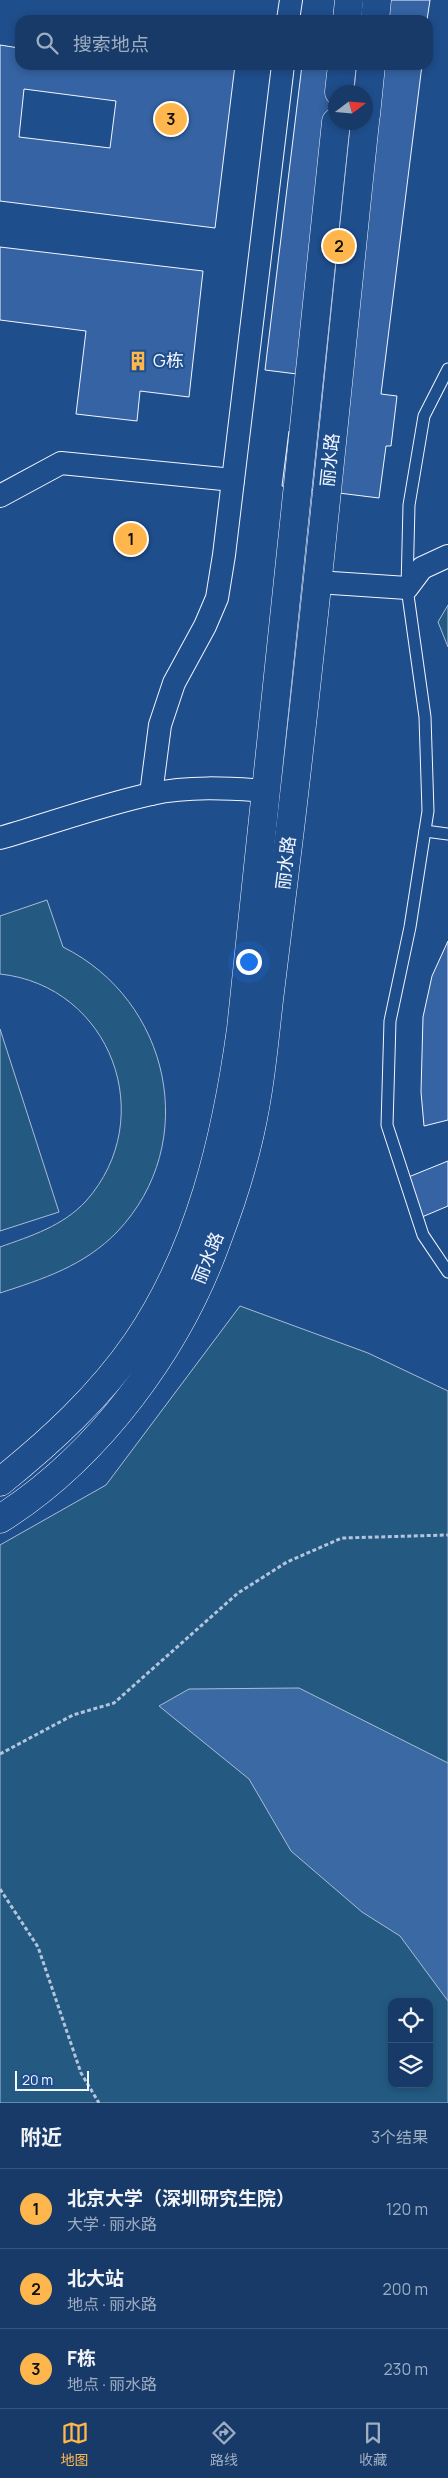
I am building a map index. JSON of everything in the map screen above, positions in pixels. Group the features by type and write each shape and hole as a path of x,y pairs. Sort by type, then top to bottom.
{"main road":[{"path":"348,15 349,0"},
{"path":"376,15 377,0"},
{"path":"340,85 341,70"},
{"path":"369,85 370,70"},
{"name":"丽水路","path":"0,1482 54,1436 111,1376 137,1342 160,1305 194,1233 218,1153 235,1073 335,130"},
{"name":"丽水路","path":"0,1519 72,1461 108,1424 143,1382 170,1339 197,1287 217,1241 249,1136 260,1080 317,582 364,130"}],"street":[{"path":"288,15 290,0"},
{"path":"151,794 160,725 174,683 205,626 217,598 282,70"},
{"path":"0,496 62,463 233,480"},
{"path":"317,582 407,588 422,568 448,556"},
{"path":"0,838 151,794 205,789 266,792"}],"lane":[{"path":"448,369 424,416 409,506 407,588 425,717 428,811 410,927 390,1021 387,1125 423,1235 448,1272"},
{"path":"425,831 448,834"}],"path":[{"path":"0,1754 73,1715 114,1703 238,1593 287,1562 342,1538 448,1535"},
{"path":"0,1889 38,1947 81,2073 99,2103"}],"shaded area":[{"path":"448,605 448,647 438,622"},
{"path":"47,900 63,947 100,971 129,1001 150,1037 162,1076 165,1117 159,1157 143,1196 117,1232 104,1244 77,1263 47,1277 0,1293 0,1247 57,1224 77,1210 86,1201 108,1168 119,1132 121,1096 112,1061 96,1029 71,1003 39,984 0,974 0,916"},
{"path":"0,1029 59,1212 0,1231"},
{"path":"240,1306 368,1353 448,1391 448,2103 0,2103 0,1545 106,1485"},
{"path":"299,1688 448,1763 448,2001 400,1936 362,1912 291,1851 249,1779 159,1706 189,1689"}],"building":[{"path":"351,0 430,0 428,15 350,15"},
{"path":"0,45 15,47 15,70 234,70 215,228 0,201","holes":["24,89 116,101 110,148 19,137"]},
{"path":"301,70 421,70 381,394 397,396 391,446 386,446 379,498 282,486 289,431 298,432 305,375 265,370"},
{"name":"G栋","path":"0,247 203,271 189,397 140,391 137,421 76,414 86,331 0,320"},
{"path":"448,941 448,1120 424,1126 421,1092 423,1017 432,976"},
{"path":"448,1161 448,1206 422,1217 406,1178"}],"place":[{"name":"F栋","path":"171,119"},
{"name":"北大站","path":"339,246"},
{"name":"G栋","path":"138,361"},
{"name":"北京大学（深圳研究生院）","path":"131,539"}]}
